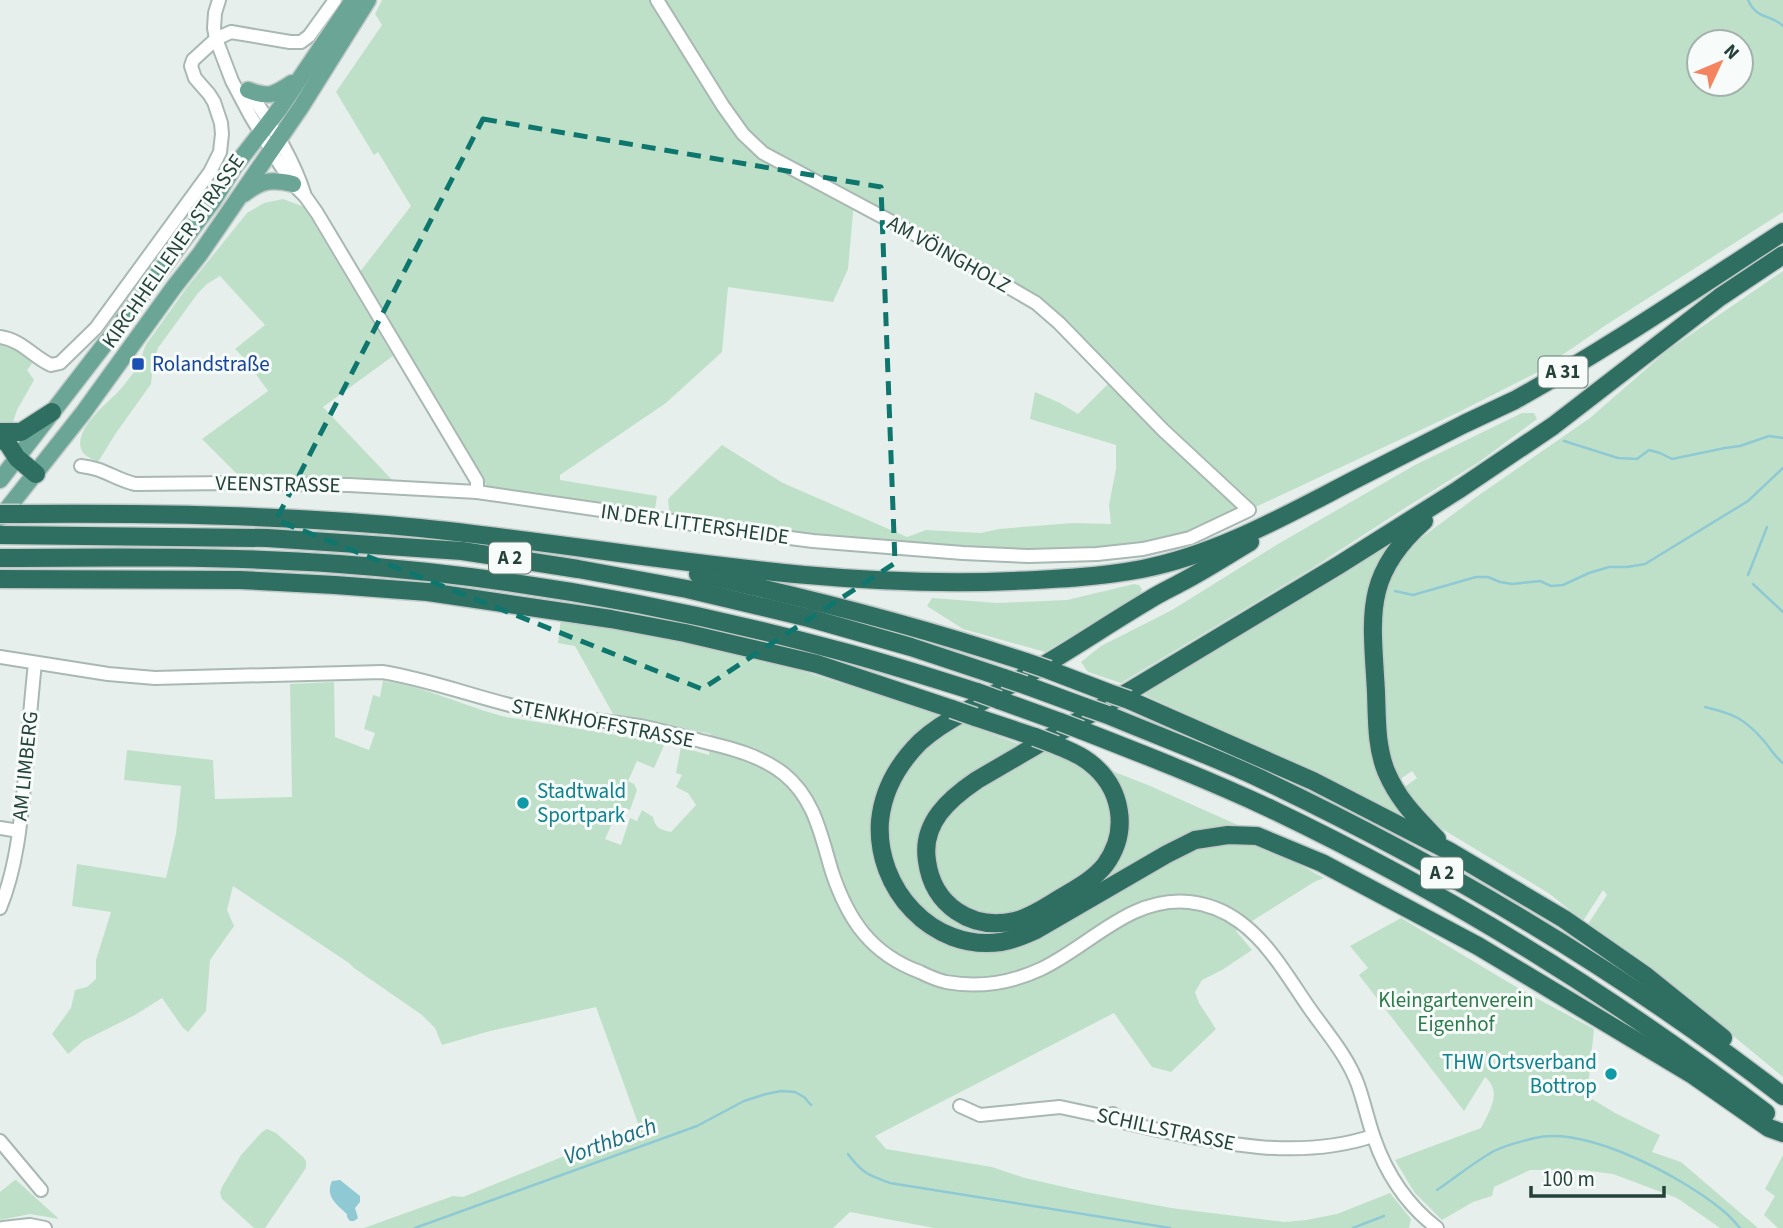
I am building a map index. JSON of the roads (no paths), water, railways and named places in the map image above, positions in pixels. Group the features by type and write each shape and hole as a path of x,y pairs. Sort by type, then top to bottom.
{"highway":[{"name":"A 31","path":"1331,492 1534,389 1783,232"},
{"name":"A 31","path":"1131,694 1458,490 1553,426 1720,297 1783,255"},
{"path":"0,432 21,432 52,412"},
{"path":"0,438 8,444 9,456 36,474"},
{"path":"1450,851 1409,810 1385,769 1378,737 1372,619 1379,582 1391,558 1412,531 1458,490"},
{"path":"1,526 20,514 270,516 419,528 866,581 965,583 1095,576 1145,568 1200,553 1255,530 1331,492"},
{"path":"1331,492 954,718 922,741 895,773 888,787 880,819 883,857 898,893 922,920 939,931 970,941 1001,942 1037,930 1195,840 1228,835 1257,836 1322,863 1478,946 1693,1075 1769,1128 1783,1133"},
{"name":"A 2","path":"1,526 267,538 462,551 687,589 809,618 911,647 1108,715 1257,777 1343,820 1515,913 1685,1024 1783,1096"},
{"path":"491,537 698,574 792,594 894,621 1026,662 1109,693 1131,694 1220,739 1313,781 1450,851 1564,919 1646,976 1751,1060 1754,1073"},
{"name":"A 2","path":"0,558 103,557 339,564 459,576 678,612 841,651 977,692 1192,774 1271,809 1387,869 1553,964 1653,1030 1783,1126"},
{"path":"0,579 240,580 335,585 428,592 561,612 685,633 806,662 1035,737 1056,745 1080,755 1105,777 1118,801 1120,829 1111,855 1104,866 1085,883 1035,913 1018,920 987,923 961,915 938,894 928,870 926,855 931,825 939,812 958,793 977,780 1131,694"},
{"path":"561,612 678,612"}],"main road":[{"name":"KIRCHHELLENER STRASSE","path":"0,480 9,456 52,412 213,201 353,0"},
{"name":"KIRCHHELLENER STRASSE","path":"1,526 36,474 239,198 328,66 368,0"},
{"path":"248,90 272,95 300,77"},
{"path":"239,198 262,182 293,184"}],"street":[{"path":"219,0 214,28 232,80 299,177 305,196"},
{"path":"216,39 231,32 239,32 301,42 309,36 335,0"},
{"name":"AM VÖINGHOLZ","path":"657,0 723,106 743,134 763,153 950,253 1036,303 1059,323 1163,430 1249,510"},
{"name":"KIRCHHELLENER STRASSE","path":"0,337 25,346 51,366 60,363 96,328 156,247 210,172 220,152 222,134 218,113 209,94 195,78 191,66 193,60 216,39"},
{"path":"225,62 248,90 265,128"},
{"path":"275,144 293,184 305,196 325,227 477,481 477,492"},
{"name":"VEENSTRASSE","path":"81,466 97,467 135,484 231,482 477,492"},
{"name":"IN DER LITTERSHEIDE","path":"477,492 813,541 1029,556 1097,554 1143,549 1190,538 1249,510"},
{"name":"STENKHOFFSTRASSE","path":"0,657 108,674 155,678 382,672 409,676 533,711 640,726 752,755 785,775 798,787 810,805 832,873 856,926 869,941 902,966 944,982 980,985 1000,983 1028,975 1056,961 1117,920 1155,904 1182,901 1217,908 1257,937 1349,1064 1382,1160 1392,1180 1429,1226"},
{"name":"AM LIMBERG","path":"0,908 8,890 19,831 35,663"},
{"path":"0,828 19,831"},
{"name":"SCHILLSTRASSE","path":"960,1106 980,1115 1060,1107 1102,1116 1113,1114 1126,1123 1228,1144 1261,1147 1340,1145 1373,1136"},
{"path":"0,1141 41,1190"},
{"path":"3,1228 30,1224 45,1228"}],"water":[{"path":"340,1180 360,1196 360,1202 355,1208 358,1218 354,1221 350,1221 331,1195 332,1181"}],"waterway":[{"path":"1748,0 1760,14 1783,26"},
{"path":"1564,441 1618,458 1637,459 1649,450 1672,459 1740,446 1769,436 1783,438"},
{"path":"1395,591 1413,595 1476,577 1488,577 1512,584 1540,581 1551,586 1563,585 1609,567 1645,564 1748,501 1783,468"},
{"path":"1748,575 1767,527"},
{"path":"1753,584 1783,612"},
{"path":"1705,707 1744,722 1783,763"},
{"name":"Vorthbach","path":"415,1228 697,1126 744,1101 766,1094 795,1092 811,1105"},
{"name":"Vorthbach","path":"1437,1190 1499,1149 1535,1138 1556,1136 1606,1147 1659,1169 1704,1196 1740,1228"},
{"name":"Vorthbach","path":"848,1154 866,1173 890,1183 1170,1228"},
{"name":"Vorthbach","path":"1353,1228 1384,1216"}],"place":[{"name":"Rolandstraße","path":"138,364"},
{"name":"Stadtwald Sportpark","path":"523,803"},
{"name":"THW Ortsverband Bottrop","path":"1611,1074"}],"park label":[{"name":"Kleingartenverein Eigenhof","path":"1456,1012"}]}
